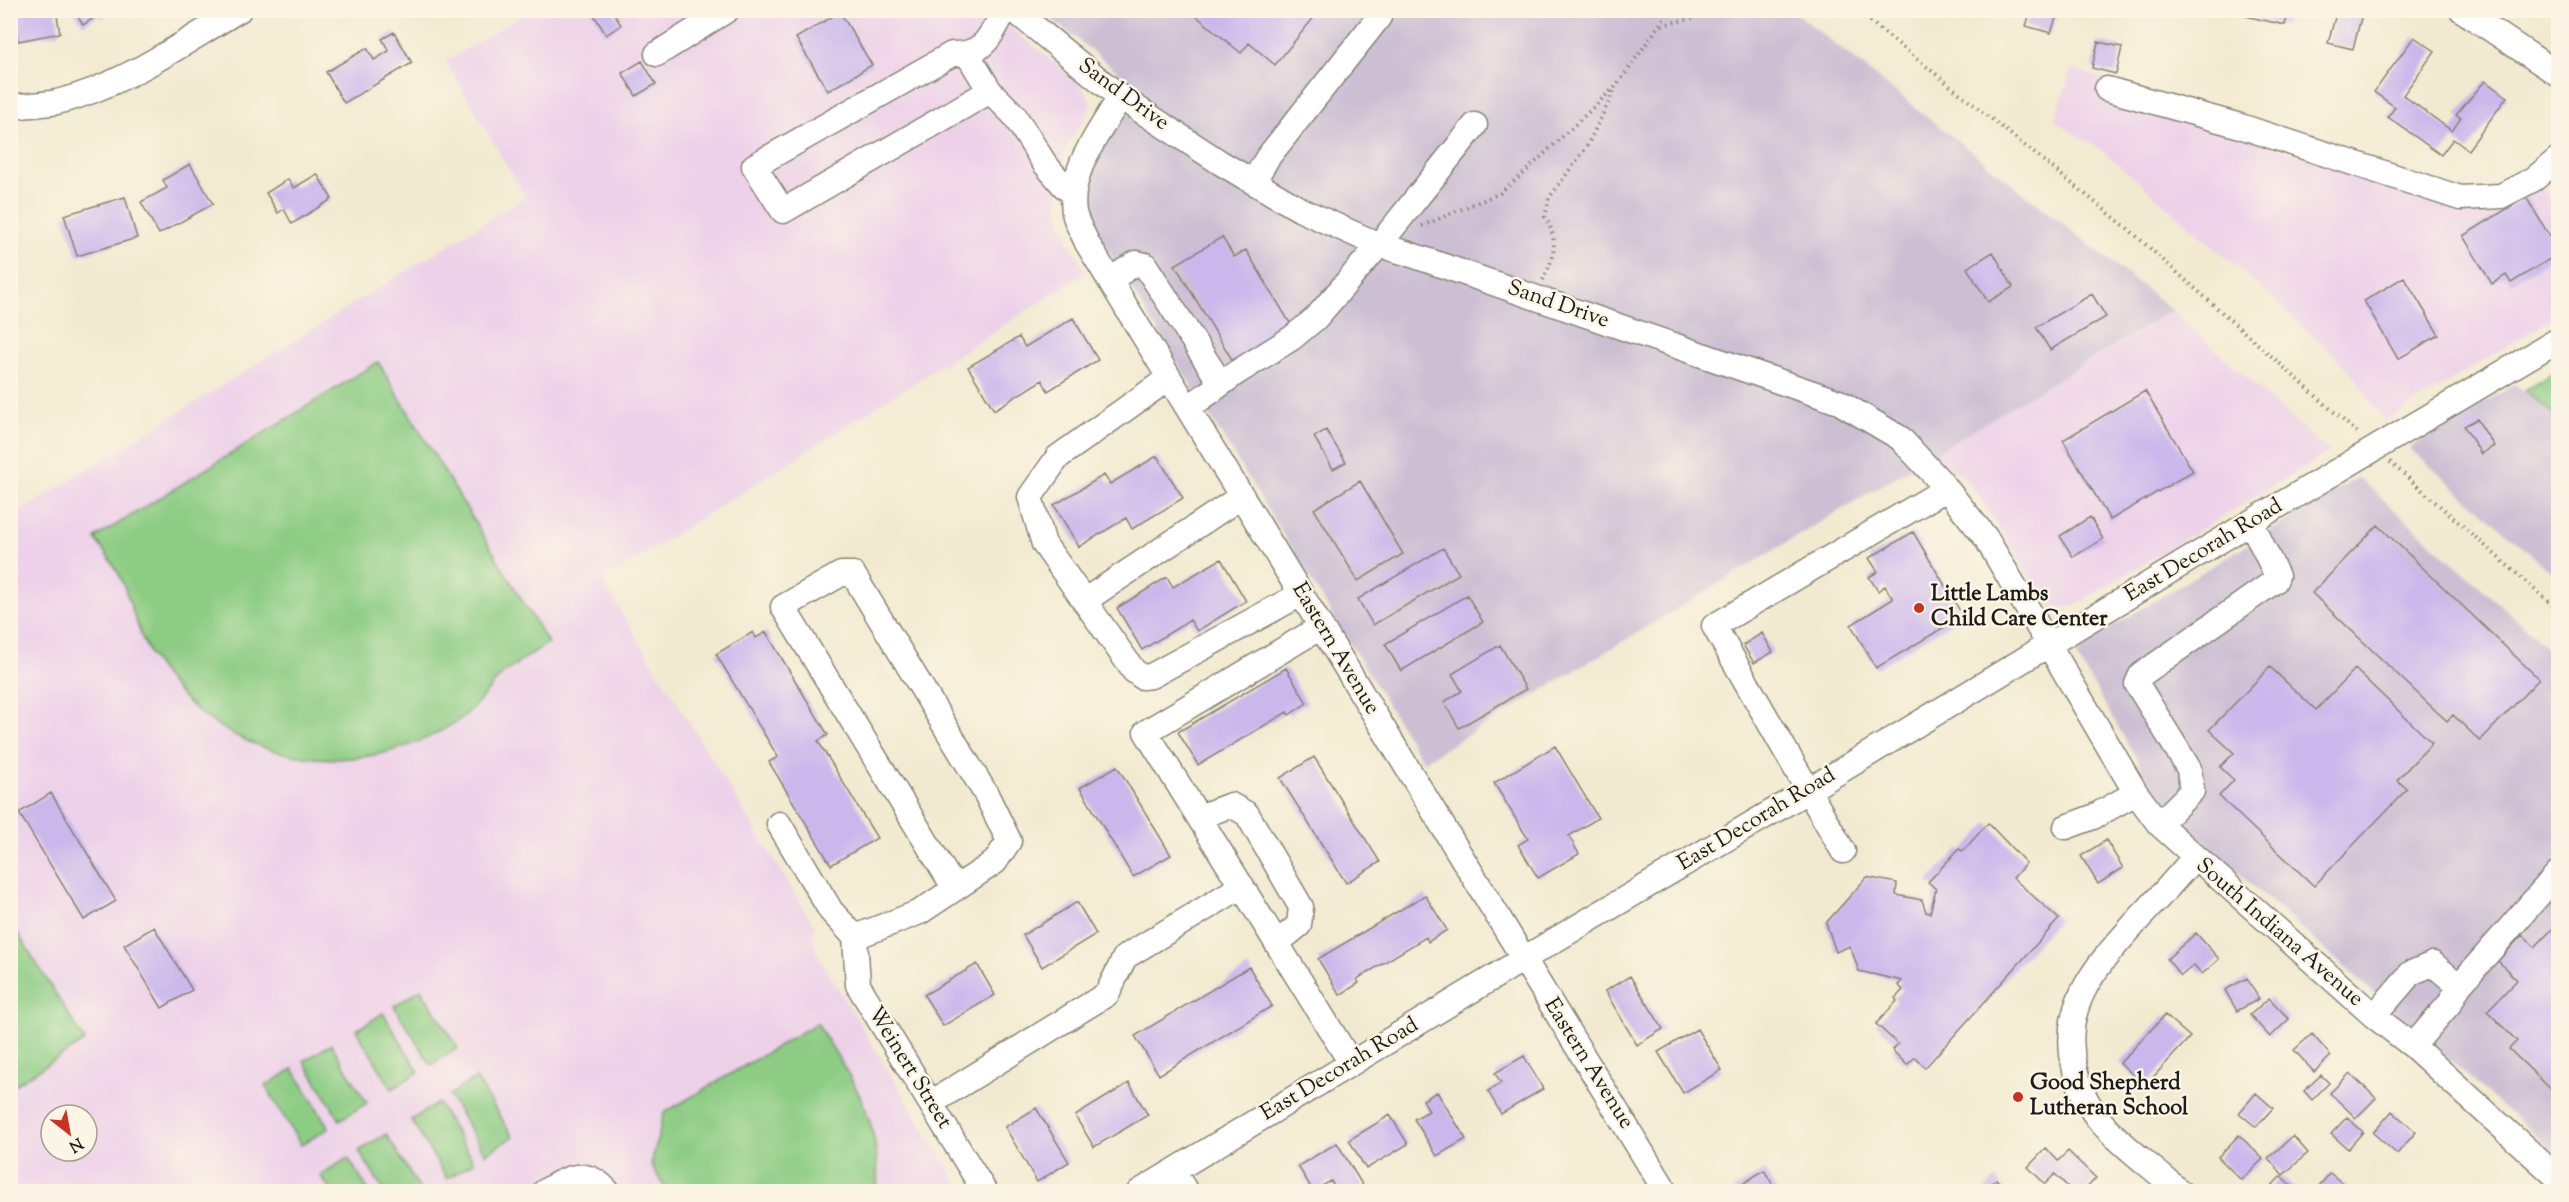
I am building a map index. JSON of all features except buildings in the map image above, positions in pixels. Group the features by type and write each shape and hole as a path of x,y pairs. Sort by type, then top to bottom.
{"street":[{"path":"10,107 56,102 94,90 132,73 239,10"},
{"path":"657,54 727,10"},
{"path":"990,92 783,211 754,166 952,54 968,55 986,44 1005,10"},
{"name":"Sand Drive","path":"1014,10 1120,97 1301,210 1378,245 1839,402 1900,438 1986,538 2049,645"},
{"path":"2463,10 2559,74"},
{"path":"1254,182 1268,157 1379,16"},
{"path":"968,55 990,92 1014,115 1045,164 1073,193"},
{"path":"2107,89 2237,125 2460,198 2501,196 2534,179 2559,159"},
{"name":"Eastern Avenue","path":"1120,97 1084,158 1073,193 1074,215 1087,243 1666,1191"},
{"path":"1188,408 1293,338 1316,318 1475,124"},
{"path":"1110,280 1136,263 1145,265 1221,384"},
{"name":"East Decorah Road","path":"1139,1191 1180,1181 1351,1063 1809,790 2251,522 2559,340"},
{"path":"1169,378 1058,457 1030,497 1044,544 1134,671 1142,677 1150,676 1301,594"},
{"path":"1843,851 1714,626 1946,489"},
{"path":"1084,601 1242,496"},
{"path":"2158,824 2192,791 2189,769 2138,684 2141,675 2275,581 2277,576 2251,522"},
{"path":"779,824 831,910 855,937 920,912 956,888 995,862 1009,841 986,794 853,574 841,574 783,608 956,888"},
{"path":"1322,627 1146,732 1351,1063"},
{"name":"South Indiana Avenue","path":"2049,645 2136,793 2158,824 2373,1016 2413,1046 2557,1175"},
{"path":"2066,827 2093,817 2136,793"},
{"path":"1199,817 1230,805 1247,814 1301,907 1299,925 1277,943"},
{"path":"2180,1191 2155,1184 2084,1099 2070,1051 2070,1030 2076,1006 2087,982 2102,960 2194,858"},
{"path":"2413,1046 2450,1003 2459,986 2559,873"},
{"path":"930,1103 1107,994 1125,957 1242,886"},
{"name":"Weinert Street","path":"855,937 858,985 985,1191"},
{"path":"2373,1016 2411,973 2433,964 2459,986"},
{"path":"544,1191 561,1181 579,1176 593,1177 608,1191"}],"path":[{"path":"1420,228 1500,193 1565,137 1618,84 1670,10"},
{"path":"1661,25 1731,10"},
{"path":"1856,10 2126,227 2559,610"},
{"path":"1535,297 1554,249 1554,232 1545,217 1549,198 1586,148 1618,84"}],"shaded area":[{"path":"988,10 1076,80 1090,99 1090,109 1065,150 1059,175 1058,208 1065,235 1086,273 602,581 814,925 813,938 817,954 962,1191 11,1192 11,517 525,197 446,61 530,11"},
{"path":"1042,11 1793,11 2172,310 1423,762 1104,244 1091,218 1088,197 1092,171 1103,147 1143,92"},
{"path":"2071,69 2116,83 2207,124 2427,198 2541,182 2558,210 2558,315 2385,421 2350,371 2273,298 2105,153 2055,121"},
{"path":"2172,310 2329,452 2072,607 2052,608 2045,602 1975,490 1960,473 1932,455"},
{"path":"2515,384 2558,418 2558,578 2409,448"},
{"path":"2358,477 2558,657 2558,1156 2171,813 2159,797 2077,657 2082,647 2094,638"}],"green space":[{"path":"378,362 548,643 503,674 477,704 459,720 421,741 380,754 339,759 298,756 259,746 221,728 188,702 152,658 141,636 119,575 95,538"},
{"path":"2558,370 2558,418 2525,390"},
{"path":"10,921 85,1041 11,1087 10,1087"},
{"path":"421,989 458,1048 431,1065 394,1006"},
{"path":"383,1013 419,1072 392,1089 356,1030"},
{"path":"817,1023 853,1083 870,1121 875,1142 877,1191 667,1191 651,1165 664,1113"},
{"path":"331,1044 367,1103 340,1120 304,1061"},
{"path":"293,1069 329,1128 301,1145 265,1086"},
{"path":"476,1078 513,1137 485,1154 449,1095"},
{"path":"438,1103 474,1162 447,1179 411,1120"},
{"path":"386,1134 421,1191 384,1191 359,1151"},
{"path":"348,1158 369,1191 331,1191 320,1175"}],"place":[{"name":"Little Lambs Child Care Center","path":"1919,608"},
{"name":"Good Shepherd Lutheran School","path":"2018,1097"}]}
